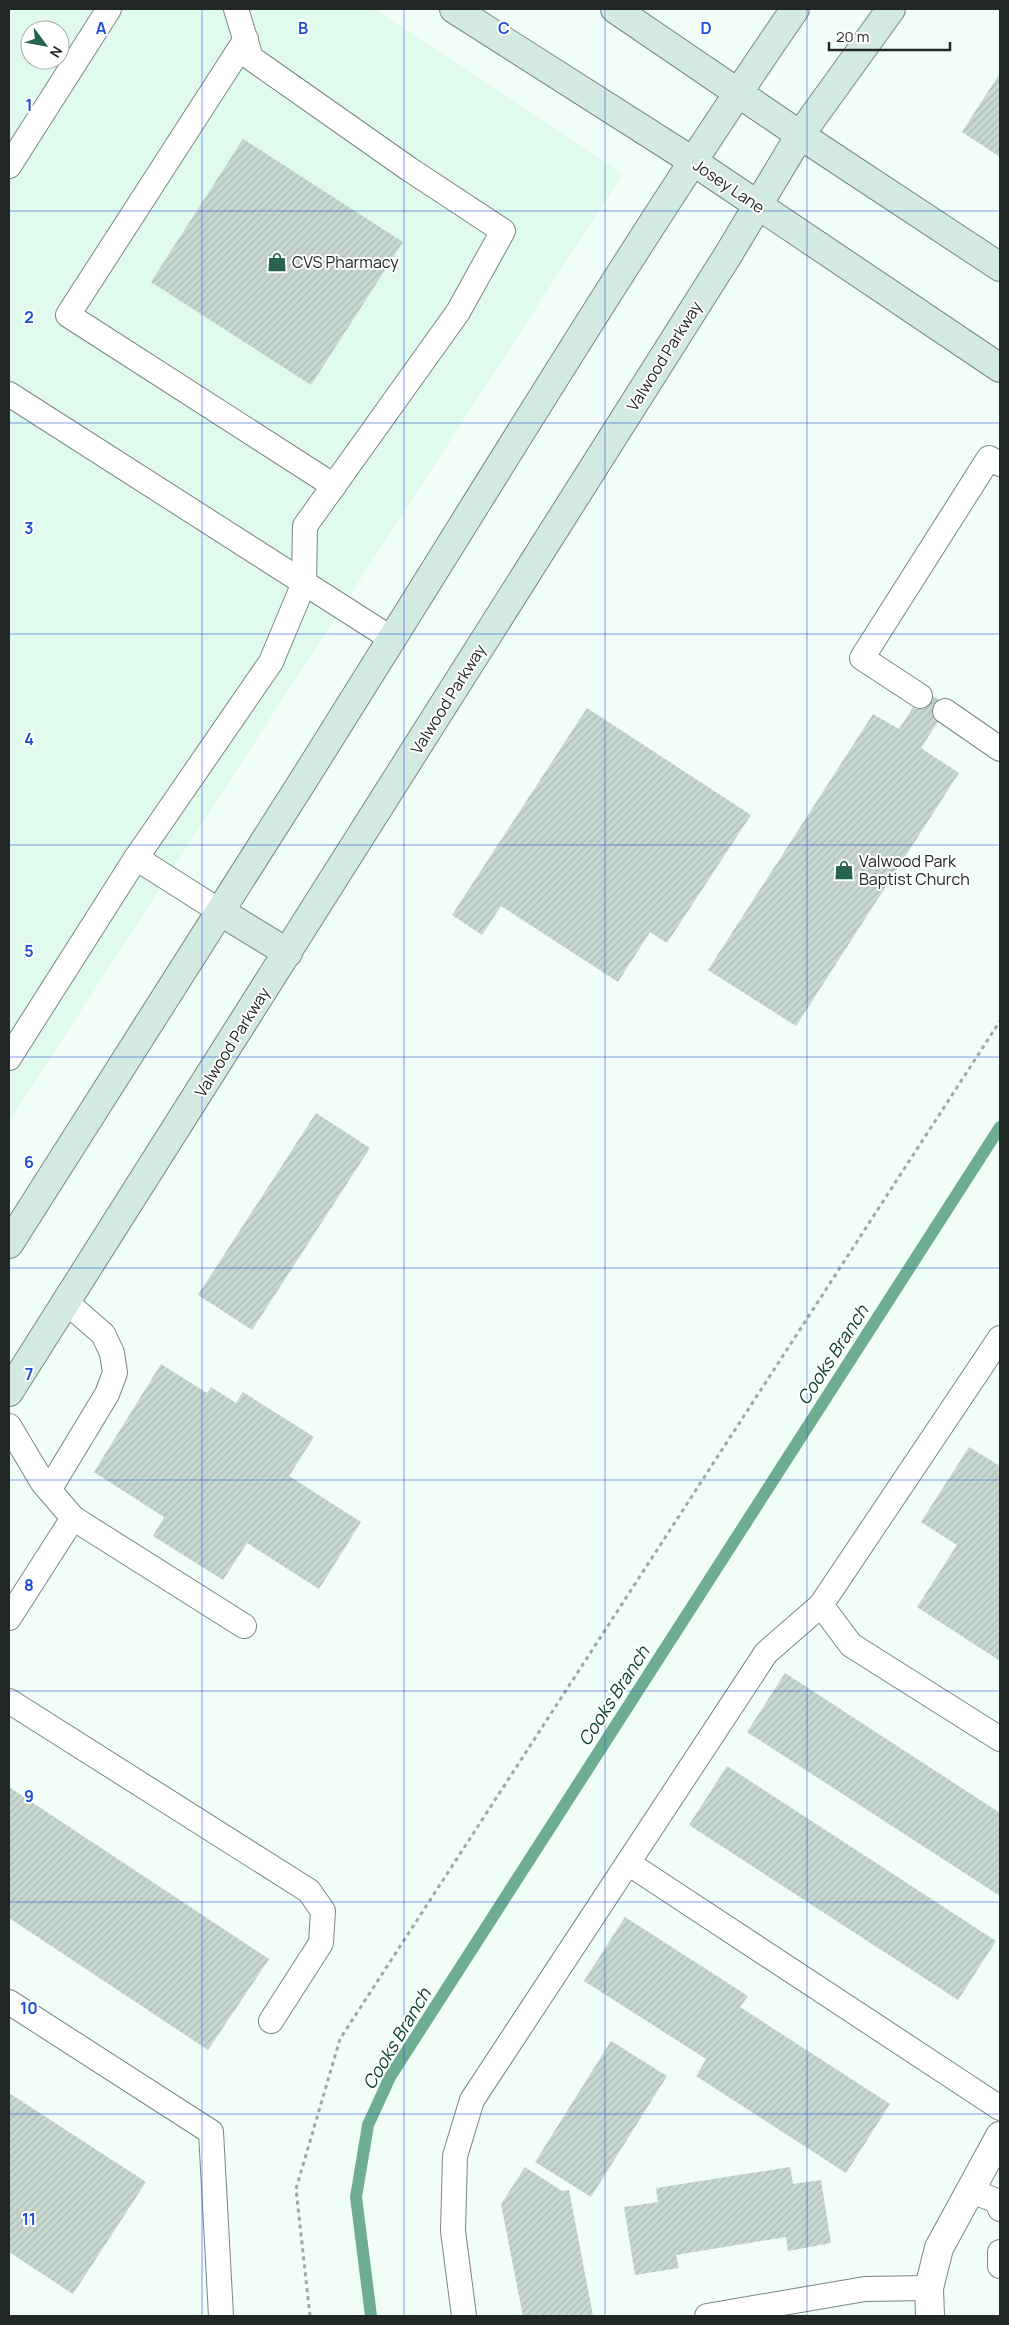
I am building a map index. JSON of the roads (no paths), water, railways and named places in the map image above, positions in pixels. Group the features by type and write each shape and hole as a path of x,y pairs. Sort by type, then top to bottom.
{"main road":[{"name":"Josey Lane","path":"454,9 694,162 1000,368"},
{"path":"615,9 800,135 1000,267"},
{"path":"9,1244 221,912 546,392 794,9"},
{"name":"Valwood Parkway","path":"9,1392 758,206 800,135 891,9"},
{"path":"221,912 288,952"}],"street":[{"path":"930,2316 929,2288 939,2248 1000,2136"}],"lane":[{"path":"9,166 109,9"},
{"path":"9,1058 136,858 271,662 304,583 305,526 458,312 503,230 409,169 251,58 236,9"},
{"path":"246,38 68,315 334,486"},
{"path":"9,394 392,639"},
{"path":"920,696 862,658 996,454"},
{"path":"945,711 1000,749"},
{"path":"136,858 221,912"},
{"path":"49,1490 107,1394 115,1373 112,1353 103,1334 66,1302"},
{"path":"464,2316 453,2230 455,2156 472,2100 766,1654 821,1605 1000,1338"},
{"path":"9,1426 49,1490 73,1518 244,1626"},
{"path":"9,1618 73,1518"},
{"path":"821,1605 851,1645 1000,1739"},
{"path":"9,1702 309,1891 323,1911 321,1943 271,2021"},
{"path":"628,1863 1000,2108"},
{"path":"9,2002 211,2132 221,2316"},
{"path":"969,2190 997,2201 1000,2209"},
{"path":"1000,2252 1000,2266"},
{"path":"707,2316 865,2289 929,2288"}],"waterway":[{"name":"Cooks Branch","path":"371,2316 356,2197 368,2125 390,2077 1000,1127"}],"place":[{"name":"CVS Pharmacy","path":"277,262"},
{"name":"Valwood Park Baptist Church","path":"844,870"}]}
